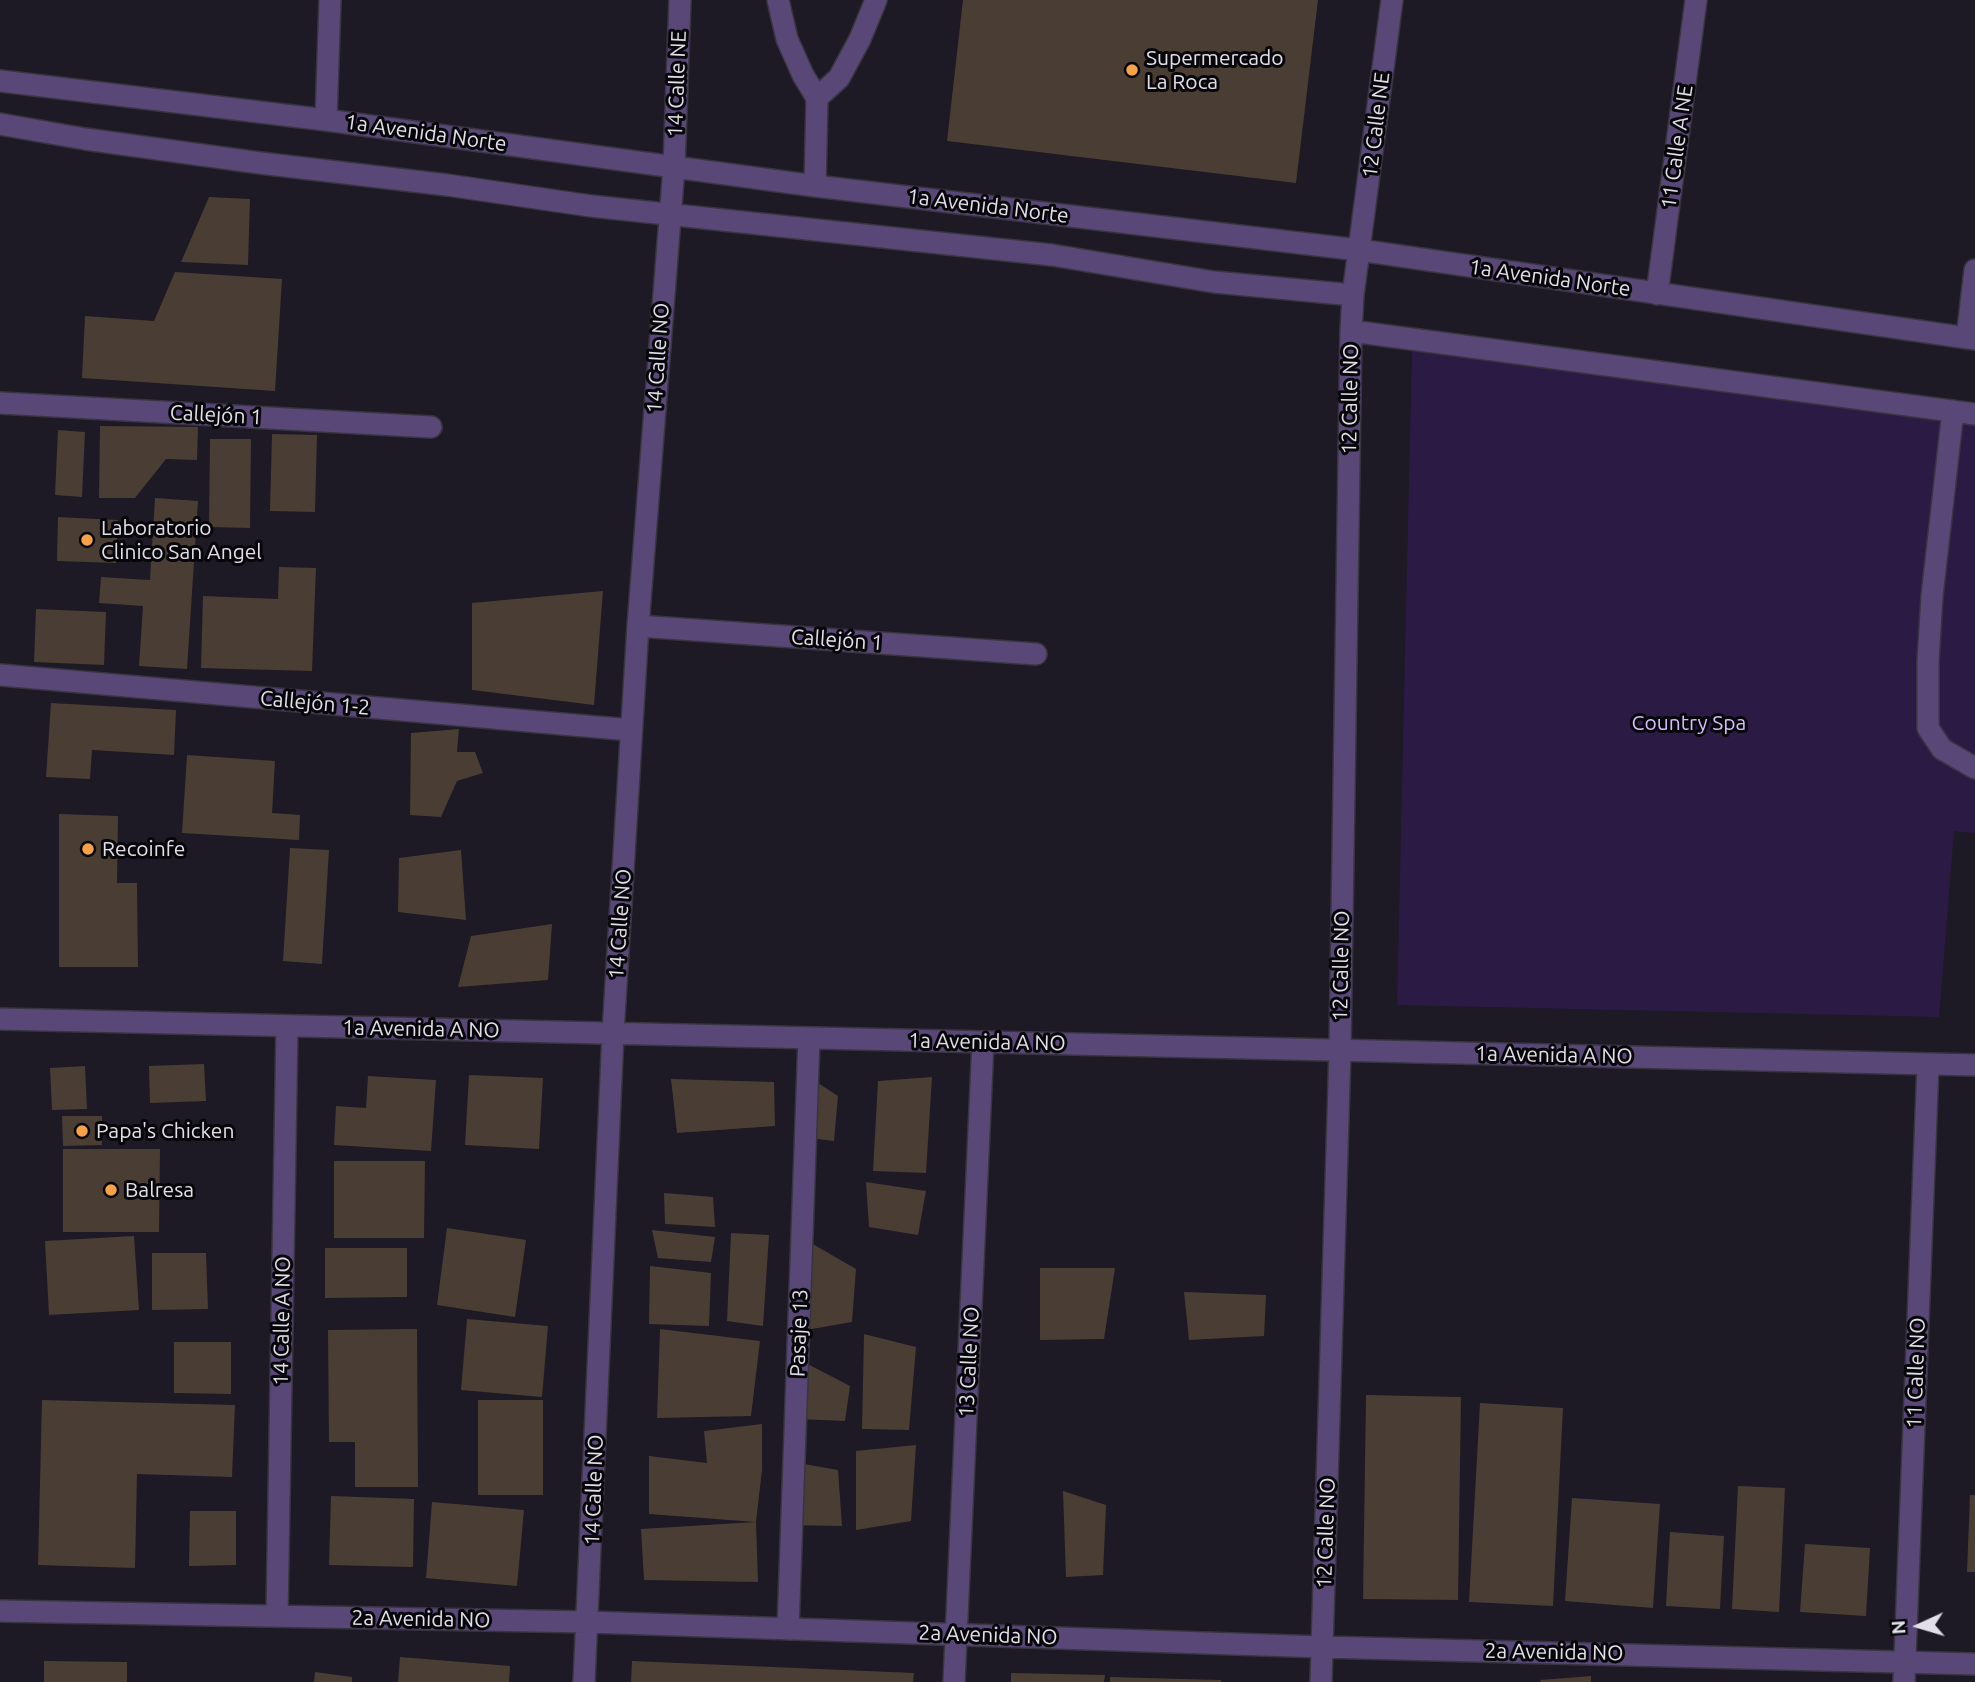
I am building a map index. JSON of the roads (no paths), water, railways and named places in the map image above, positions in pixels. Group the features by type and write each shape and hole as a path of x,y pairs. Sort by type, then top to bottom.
{"street":[{"path":"326,120 330,0"},
{"name":"14 Calle NE","path":"674,167 680,0"},
{"path":"778,0 787,39 817,98 816,186"},
{"path":"817,98 839,78 860,39 876,0"},
{"name":"12 Calle NE","path":"1359,250 1392,0"},
{"name":"11 Calle A NE","path":"1657,294 1696,0"},
{"name":"1a Avenida Norte","path":"0,80 326,120 816,186 1359,250 1971,339"},
{"path":"0,124 85,139 591,206 1052,255 1214,282 1353,295"},
{"name":"14 Calle NO","path":"584,1682 613,1033 631,730 674,167"},
{"name":"12 Calle NO","path":"1321,1682 1340,1050 1351,331 1359,250"},
{"path":"1971,339 1975,270"},
{"path":"1351,331 1975,414"},
{"name":"Callejón 1","path":"0,403 432,427"},
{"path":"1953,411 1932,596 1928,729 1942,749 1975,768"},
{"name":"Callejón 1","path":"638,626 1036,654"},
{"name":"Callejón 1-2","path":"0,675 631,730"},
{"name":"1a Avenida A NO","path":"0,1019 1975,1065"},
{"name":"14 Calle A NO","path":"277,1616 287,1026"},
{"name":"Pasaje 13","path":"788,1629 810,1038"},
{"name":"13 Calle NO","path":"954,1682 983,1042"},
{"name":"11 Calle NO","path":"1904,1671 1928,1064"},
{"name":"2a Avenida NO","path":"0,1611 588,1622 1322,1647 1904,1671 1975,1664"}],"place":[{"name":"Supermercado La Roca","path":"1132,70"},
{"name":"Laboratorio Clinico San Angel","path":"87,540"},
{"name":"Recoinfe","path":"88,849"},
{"name":"Papa's Chicken","path":"82,1131"},
{"name":"Balresa","path":"111,1190"}],"park label":[{"name":"Country Spa","path":"1689,723"}]}
